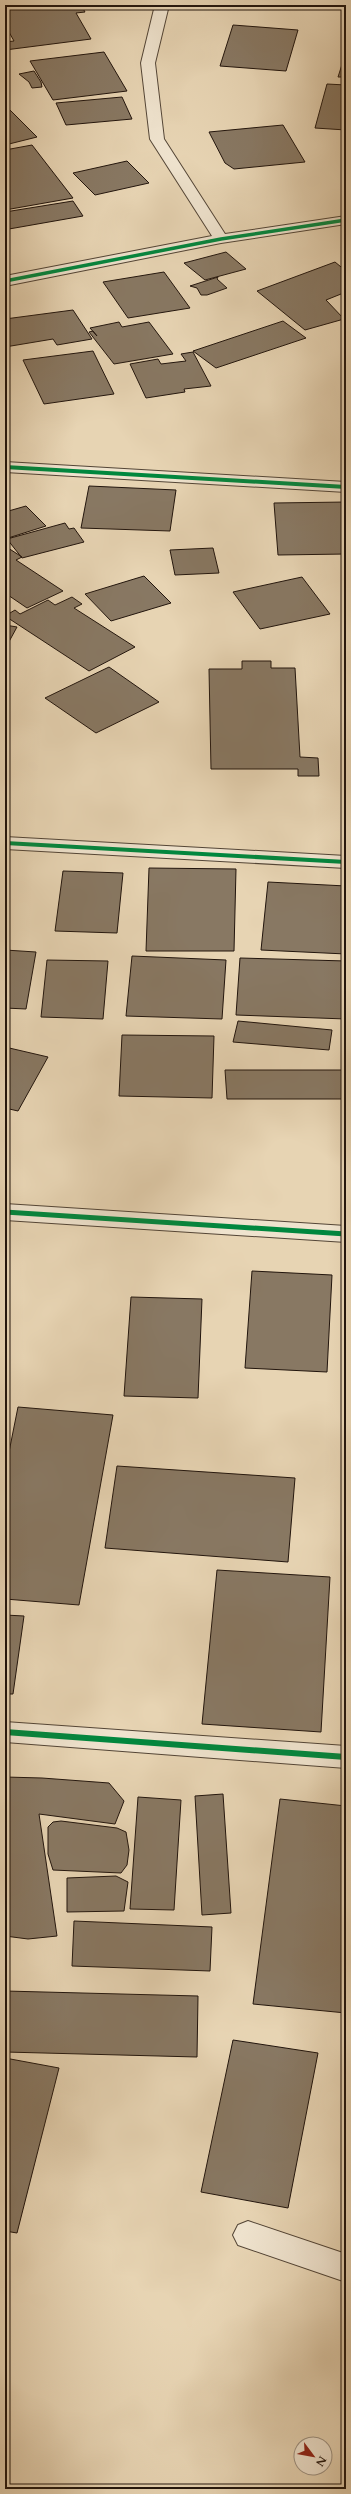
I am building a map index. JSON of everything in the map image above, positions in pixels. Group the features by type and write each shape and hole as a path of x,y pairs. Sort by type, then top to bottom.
{"street":[{"path":"162,5 148,63 157,139 222,239"},
{"path":"5,281 222,239 346,220"},
{"path":"5,467 346,487"},
{"path":"5,843 346,862"},
{"path":"5,1212 346,1234"},
{"path":"5,1732 346,1756"},
{"path":"248,2235 346,2268"}],"building":[{"path":"5,5 81,5 85,12 76,13 91,39 5,50 5,42 14,41 5,25"},
{"path":"233,25 298,30 286,71 220,66"},
{"path":"104,52 127,91 53,100 30,61"},
{"path":"346,52 346,77 338,77"},
{"path":"34,71 41,82 42,87 32,88 29,82 19,74"},
{"path":"327,84 346,85 346,130 315,128"},
{"path":"122,97 132,119 66,125 56,103"},
{"path":"5,105 37,137 5,145"},
{"path":"283,125 305,162 234,169 225,163 209,132"},
{"path":"32,145 73,198 5,210 5,150"},
{"path":"127,161 149,183 95,195 73,173"},
{"path":"73,201 83,216 9,229 5,223 5,212"},
{"path":"226,252 246,269 205,280 184,263"},
{"path":"335,262 346,271 346,292 326,300 344,319 305,330 257,291"},
{"path":"164,272 190,308 128,318 103,282"},
{"path":"218,277 217,279 227,288 207,295 201,295 197,288 190,286"},
{"path":"73,310 92,339 57,345 53,339 5,347 5,319"},
{"path":"283,321 306,338 216,368 193,351"},
{"path":"119,322 122,327 149,322 173,354 114,364 89,332 93,331 90,328"},
{"path":"93,351 114,394 44,404 23,360"},
{"path":"193,352 211,386 184,389 185,392 146,398 130,364 158,359 161,364 186,361 181,354"},
{"path":"89,486 176,490 170,531 81,528"},
{"path":"346,502 346,554 278,555 274,503"},
{"path":"26,506 46,526 5,539 5,512"},
{"path":"65,523 69,529 74,528 84,542 22,558 7,539"},
{"path":"5,546 22,557 16,560 63,591 27,608 5,593"},
{"path":"213,548 219,573 175,575 170,550"},
{"path":"144,576 171,603 111,621 85,594"},
{"path":"302,577 330,614 260,629 233,592"},
{"path":"72,597 82,604 74,608 135,647 89,671 5,616 15,610 20,614 48,600 55,605"},
{"path":"5,625 17,627 5,649"},
{"path":"242,661 271,661 271,668 295,668 300,757 318,758 319,776 298,776 298,769 211,769 209,669 242,669"},
{"path":"109,667 159,702 96,733 45,698"},
{"path":"149,868 236,869 234,951 146,951"},
{"path":"63,871 123,873 117,933 55,931"},
{"path":"268,882 346,886 346,954 261,950"},
{"path":"5,950 36,952 26,1009 5,1008"},
{"path":"132,956 226,960 222,1019 126,1016"},
{"path":"240,958 346,961 346,1019 236,1015"},
{"path":"47,960 108,961 103,1019 41,1017"},
{"path":"238,1021 332,1030 329,1050 233,1042"},
{"path":"122,1035 214,1036 212,1098 119,1096"},
{"path":"5,1047 48,1057 18,1111 5,1108"},
{"path":"225,1070 346,1070 346,1099 227,1099"},
{"path":"252,1271 332,1275 327,1372 245,1368"},
{"path":"345,1295 346,1295 346,1409"},
{"path":"131,1297 202,1299 198,1398 124,1396"},
{"path":"18,1407 113,1415 79,1605 5,1599 5,1472"},
{"path":"117,1466 295,1478 288,1562 105,1548"},
{"path":"217,1570 330,1577 321,1732 202,1724"},
{"path":"5,1615 24,1616 13,1694 5,1694"},
{"path":"5,1777 109,1783 124,1801 115,1824 39,1814 57,1936 28,1939 5,1936"},
{"path":"223,1794 231,1913 202,1915 195,1796"},
{"path":"138,1797 181,1800 174,1910 130,1909"},
{"path":"280,1799 346,1806 346,2013 253,2004"},
{"path":"61,1821 117,1828 126,1832 129,1850 127,1865 121,1873 53,1870 48,1854 48,1827 53,1822"},
{"path":"116,1876 128,1882 124,1911 67,1912 67,1878"},
{"path":"74,1921 212,1927 210,1971 72,1966"},
{"path":"5,1991 198,1996 197,2057 5,2052"},
{"path":"233,2040 318,2053 288,2208 201,2192"},
{"path":"5,2058 59,2068 17,2233 5,2231"}],"cycle path":[{"path":"5,281 221,239 346,220"},
{"path":"5,467 346,487"},
{"path":"5,843 346,862"},
{"path":"5,1212 346,1234"},
{"path":"5,1732 346,1757"}]}
